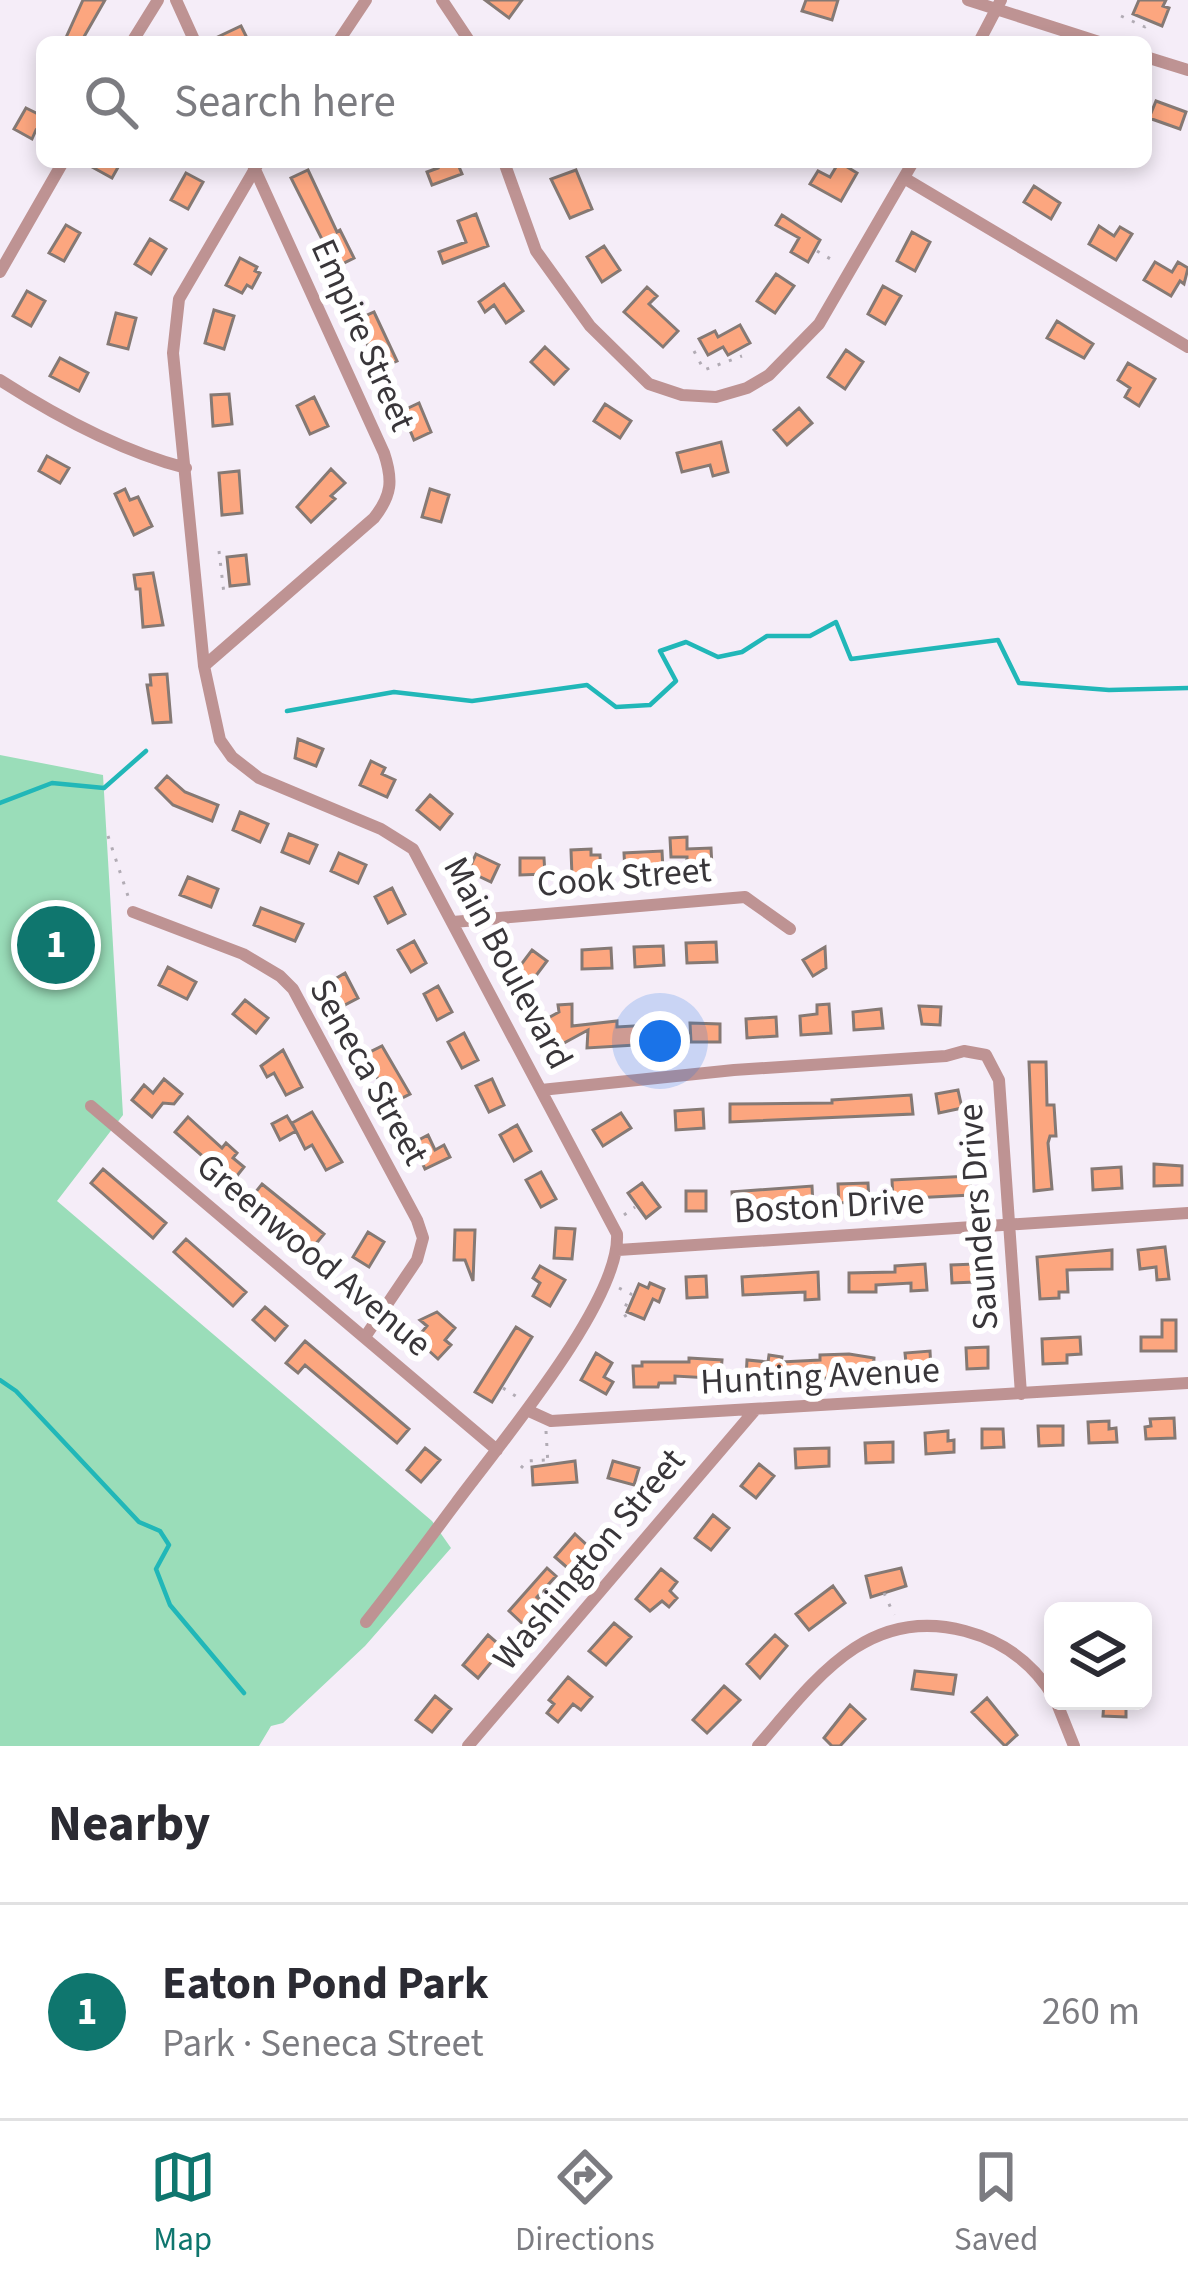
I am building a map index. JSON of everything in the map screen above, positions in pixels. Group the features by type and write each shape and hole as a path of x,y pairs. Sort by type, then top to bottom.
{"street":[{"path":"136,36 158,0"},
{"path":"176,0 193,36"},
{"path":"342,36 366,0"},
{"path":"442,0 466,36"},
{"path":"968,0 999,5 1083,36"},
{"path":"982,36 999,5"},
{"path":"1152,59 1188,70"},
{"path":"0,272 60,168"},
{"name":"Main Boulevard","path":"253,168 175,311 173,353 214,727 232,758 261,779 381,829 420,859 611,1217 618,1250"},
{"name":"Empire Street","path":"204,666 374,518 391,490 384,453 257,168"},
{"path":"506,168 536,251 590,326 633,373 682,395 716,397 769,375 807,338 910,168"},
{"path":"904,178 1188,347"},
{"path":"0,380 153,459 186,468"},
{"name":"Cook Street","path":"453,922 745,898 790,929"},
{"name":"Seneca Street","path":"133,912 243,954 280,976 316,1028 423,1238 417,1260 364,1336"},
{"name":"Saunders Drive","path":"542,1090 977,1052 991,1060 999,1079 1021,1394"},
{"name":"Greenwood Avenue","path":"92,1106 497,1450"},
{"name":"Boston Drive","path":"618,1250 1188,1213"},
{"path":"366,1622 529,1411 602,1292 618,1250"},
{"name":"Hunting Avenue","path":"529,1411 548,1420 1188,1383"},
{"name":"Washington Street","path":"468,1746 754,1410"},
{"path":"758,1746 846,1654 867,1639 904,1626 947,1626 987,1636 1030,1666 1044,1685"},
{"path":"1059,1710 1074,1746"}],"path":[{"path":"1121,16 1145,26 1150,23"},
{"path":"817,251 834,260"},
{"path":"694,351 704,370 742,356"},
{"path":"733,359 736,369"},
{"path":"219,551 224,594"},
{"path":"108,836 133,912"},
{"path":"620,1289 631,1294 623,1312 628,1320"},
{"path":"521,1468 527,1462 548,1462 548,1420"},
{"path":"884,1593 894,1615"}],"green space":[{"path":"0,755 103,775 123,1115 57,1201 432,1521 451,1548 365,1646 283,1723 271,1726 259,1746 0,1746"}],"building":[{"path":"83,0 105,0 84,36 67,36"},
{"path":"485,0 522,0 509,18"},
{"path":"806,0 838,0 832,20 802,11"},
{"path":"1139,0 1166,0 1163,6 1169,8 1162,26 1133,14"},
{"path":"241,26 246,36 220,36"},
{"path":"1156,101 1186,112 1180,129 1152,119"},
{"path":"26,108 36,113 32,139 14,129"},
{"path":"94,168 118,168 112,178"},
{"path":"460,168 462,174 432,185 427,172"},
{"path":"835,168 857,173 841,201 810,184 818,171 830,177"},
{"path":"308,170 354,258 336,267 291,178"},
{"path":"576,170 592,209 570,218 551,179"},
{"path":"186,173 203,182 188,209 171,200"},
{"path":"1034,186 1060,203 1051,219 1024,202"},
{"path":"476,214 488,246 443,263 439,252 466,242 458,221"},
{"path":"782,215 820,240 808,262 791,252 799,238 776,225"},
{"path":"66,225 80,233 64,261 49,253"},
{"path":"1099,226 1114,236 1120,227 1132,234 1116,260 1089,244"},
{"path":"912,232 930,242 915,271 897,261"},
{"path":"150,239 166,249 151,274 135,264"},
{"path":"604,246 620,270 602,282 587,257"},
{"path":"240,258 260,273 252,288 247,285 242,293 226,285"},
{"path":"1155,262 1172,272 1178,262 1188,268 1184,284 1180,281 1171,296 1144,280"},
{"path":"776,274 794,286 775,313 757,301"},
{"path":"504,284 523,311 506,323 494,305 485,312 479,302"},
{"path":"883,286 901,296 885,324 868,314"},
{"path":"647,287 657,296 649,304 678,331 663,347 624,312"},
{"path":"27,291 45,301 31,326 13,316"},
{"path":"214,310 234,316 224,349 205,343"},
{"path":"374,312 397,361 385,366 376,348 370,350 356,320"},
{"path":"116,313 136,318 128,349 108,344"},
{"path":"1057,321 1093,344 1084,358 1047,338"},
{"path":"740,325 750,343 728,355 723,347 708,355 699,339 715,331 718,337"},
{"path":"545,347 568,369 554,384 531,362"},
{"path":"846,350 863,362 845,389 828,377"},
{"path":"60,358 88,373 79,391 50,376"},
{"path":"1128,363 1155,379 1139,406 1125,397 1130,388 1118,380"},
{"path":"229,394 232,424 213,426 211,395"},
{"path":"314,397 328,426 310,434 297,406"},
{"path":"419,403 431,432 414,440 402,411"},
{"path":"605,404 631,421 620,438 594,421"},
{"path":"799,408 812,423 787,445 774,430"},
{"path":"721,442 728,472 713,476 710,465 682,472 677,453"},
{"path":"47,456 69,468 60,483 39,471"},
{"path":"331,469 345,483 311,522 297,507"},
{"path":"239,471 242,513 222,515 219,473"},
{"path":"125,489 130,500 138,497 152,526 134,535 115,494"},
{"path":"430,489 449,495 441,522 422,517"},
{"path":"246,555 249,584 230,586 227,557"},
{"path":"153,573 163,625 143,627 134,575"},
{"path":"167,674 171,722 153,723 147,685 151,685 150,675"},
{"path":"298,739 323,749 316,766 295,758"},
{"path":"371,761 395,780 387,797 360,785"},
{"path":"167,776 185,792 218,805 212,821 173,805 156,788"},
{"path":"430,795 452,814 440,829 417,810"},
{"path":"240,812 268,824 260,842 233,830"},
{"path":"289,834 317,845 309,863 282,852"},
{"path":"687,837 687,849 711,848 712,867 687,868 687,857 671,857 670,838"},
{"path":"591,849 591,855 600,855 601,875 572,876 571,850"},
{"path":"662,851 663,870 625,872 624,853"},
{"path":"339,853 366,865 358,883 331,871"},
{"path":"476,854 499,865 491,882 468,871"},
{"path":"520,858 544,858 545,874 520,875"},
{"path":"188,877 218,889 211,907 180,895"},
{"path":"392,888 405,914 388,923 375,897"},
{"path":"261,908 303,924 295,941 254,925"},
{"path":"414,941 426,963 411,972 398,950"},
{"path":"716,942 717,962 687,963 686,943"},
{"path":"663,946 664,965 635,967 634,947"},
{"path":"825,947 826,968 813,976 803,960"},
{"path":"611,948 612,968 582,969 582,950"},
{"path":"532,950 547,961 529,985 514,974"},
{"path":"168,967 196,982 187,999 159,985"},
{"path":"345,973 358,998 341,1007 328,983"},
{"path":"438,986 452,1012 437,1020 424,994"},
{"path":"245,1000 268,1018 256,1033 233,1014"},
{"path":"572,1004 572,1026 617,1021 617,1027 667,1024 668,1043 587,1048 588,1030 553,1049 539,1023 559,1012 558,1005"},
{"path":"829,1004 831,1033 801,1035 800,1016 817,1014 817,1005"},
{"path":"919,1006 941,1007 940,1025 922,1024"},
{"path":"881,1009 883,1028 854,1030 853,1012"},
{"path":"776,1017 777,1036 747,1038 746,1019"},
{"path":"690,1023 720,1024 720,1042 691,1042"},
{"path":"464,1033 478,1060 462,1068 448,1042"},
{"path":"382,1046 410,1094 392,1103 364,1055"},
{"path":"283,1050 302,1087 286,1095 274,1073 267,1077 261,1066"},
{"path":"1029,1062 1046,1062 1047,1105 1054,1105 1056,1136 1050,1136 1048,1143 1052,1189 1034,1191"},
{"path":"164,1079 182,1094 174,1104 163,1103 152,1117 132,1100 144,1085 153,1093"},
{"path":"492,1079 504,1105 489,1112 476,1086"},
{"path":"958,1090 962,1108 939,1113 936,1094"},
{"path":"911,1095 913,1114 730,1122 730,1104 832,1103"},
{"path":"703,1109 704,1128 676,1130 675,1111"},
{"path":"312,1112 342,1162 326,1170 312,1145 305,1149 292,1123"},
{"path":"621,1113 631,1128 603,1146 593,1130"},
{"path":"287,1116 296,1131 280,1140 272,1124"},
{"path":"188,1117 222,1148 226,1143 237,1153 233,1158 244,1167 232,1182 175,1132"},
{"path":"517,1125 531,1151 514,1161 500,1135"},
{"path":"428,1135 435,1150 444,1145 450,1157 425,1169 413,1143"},
{"path":"1154,1164 1182,1166 1182,1185 1154,1186"},
{"path":"1121,1167 1122,1188 1093,1190 1092,1169"},
{"path":"103,1169 166,1223 153,1238 91,1183"},
{"path":"541,1172 556,1199 541,1207 526,1180"},
{"path":"970,1176 971,1195 893,1199 892,1180"},
{"path":"642,1183 660,1207 646,1218 628,1193"},
{"path":"868,1183 869,1201 839,1203 838,1184"},
{"path":"262,1184 324,1234 314,1246 251,1198"},
{"path":"812,1186 813,1205 733,1210 732,1192"},
{"path":"686,1191 706,1191 706,1211 686,1211"},
{"path":"556,1228 575,1229 572,1259 554,1258"},
{"path":"455,1230 475,1230 473,1281 465,1260 454,1260"},
{"path":"368,1232 384,1242 369,1267 353,1257"},
{"path":"186,1239 246,1292 233,1306 174,1252"},
{"path":"1165,1247 1169,1279 1157,1280 1156,1267 1140,1269 1138,1250"},
{"path":"1112,1250 1112,1269 1067,1270 1068,1292 1059,1292 1059,1298 1040,1299 1037,1257"},
{"path":"925,1264 927,1290 911,1291 911,1283 876,1285 876,1292 849,1292 849,1273 895,1272 895,1266"},
{"path":"975,1264 975,1282 952,1283 951,1265"},
{"path":"540,1266 565,1280 550,1306 533,1296 540,1283 533,1278"},
{"path":"818,1272 819,1299 805,1300 805,1292 743,1295 742,1277"},
{"path":"706,1276 707,1297 687,1298 686,1277"},
{"path":"650,1283 664,1289 659,1302 653,1299 644,1319 627,1312 639,1284 648,1288"},
{"path":"265,1307 287,1326 275,1340 253,1320"},
{"path":"437,1312 455,1328 445,1340 451,1345 438,1359 416,1339 427,1326 420,1320"},
{"path":"1162,1320 1176,1320 1176,1351 1141,1351 1141,1337 1162,1337"},
{"path":"516,1327 532,1337 492,1402 475,1392"},
{"path":"1080,1337 1081,1354 1067,1355 1067,1363 1043,1364 1042,1339"},
{"path":"305,1341 409,1429 397,1443 305,1365 298,1373 286,1363"},
{"path":"988,1347 988,1368 967,1369 966,1348"},
{"path":"930,1351 931,1370 907,1373 905,1353"},
{"path":"596,1353 612,1363 604,1377 613,1382 606,1394 581,1380"},
{"path":"769,1355 782,1357 781,1362 820,1360 820,1355 874,1358 873,1376 831,1373 831,1378 796,1379 796,1374 771,1371 770,1382 746,1379 747,1360 768,1362"},
{"path":"689,1358 722,1360 721,1372 710,1372 710,1378 675,1376 675,1383 659,1383 658,1387 634,1387 633,1366 689,1362"},
{"path":"1174,1418 1175,1438 1146,1439 1150,1419"},
{"path":"1109,1421 1109,1429 1116,1428 1117,1442 1089,1443 1088,1422"},
{"path":"1038,1426 1063,1426 1063,1445 1039,1446"},
{"path":"982,1429 1003,1429 1004,1447 982,1448"},
{"path":"948,1431 954,1452 926,1454 925,1433"},
{"path":"893,1442 893,1462 866,1463 865,1443"},
{"path":"425,1448 440,1460 421,1482 407,1470"},
{"path":"829,1448 829,1466 796,1468 795,1449"},
{"path":"575,1461 577,1482 533,1485 532,1467"},
{"path":"613,1461 639,1468 634,1485 608,1478"},
{"path":"759,1464 774,1476 756,1498 741,1486"},
{"path":"713,1515 729,1528 711,1550 695,1538"},
{"path":"575,1534 589,1547 570,1570 555,1557"},
{"path":"547,1568 556,1576 537,1597 543,1602 523,1624 509,1611"},
{"path":"901,1568 906,1586 871,1597 866,1576"},
{"path":"661,1569 677,1582 670,1591 677,1598 669,1607 662,1601 650,1611 636,1599"},
{"path":"833,1586 845,1603 809,1630 796,1614"},
{"path":"614,1623 631,1637 606,1665 589,1651"},
{"path":"488,1635 503,1648 478,1678 463,1665"},
{"path":"775,1635 787,1646 760,1678 747,1664"},
{"path":"915,1671 956,1675 953,1694 912,1689"},
{"path":"568,1677 592,1697 581,1710 573,1704 558,1722 547,1713 554,1704 549,1700"},
{"path":"724,1686 740,1700 707,1733 693,1720"},
{"path":"435,1696 451,1709 432,1732 416,1720"},
{"path":"987,1698 1017,1735 1005,1746 972,1712"},
{"path":"850,1705 865,1719 840,1746 832,1746 824,1738"},
{"path":"1103,1710 1126,1710 1126,1717 1103,1716"}],"waterway":[{"path":"287,711 394,692 472,701 587,685 616,707 650,705 676,681 660,651 686,642 718,657 742,652 767,636 810,636 836,622 851,659 998,640 1019,683 1109,690 1188,688"},
{"path":"0,803 52,783 104,788 146,751"},
{"path":"0,1380 16,1391 139,1522 160,1531 169,1545 156,1569 170,1605 244,1693"}],"place":[{"name":"Eaton Pond Park","path":"56,945"}]}
